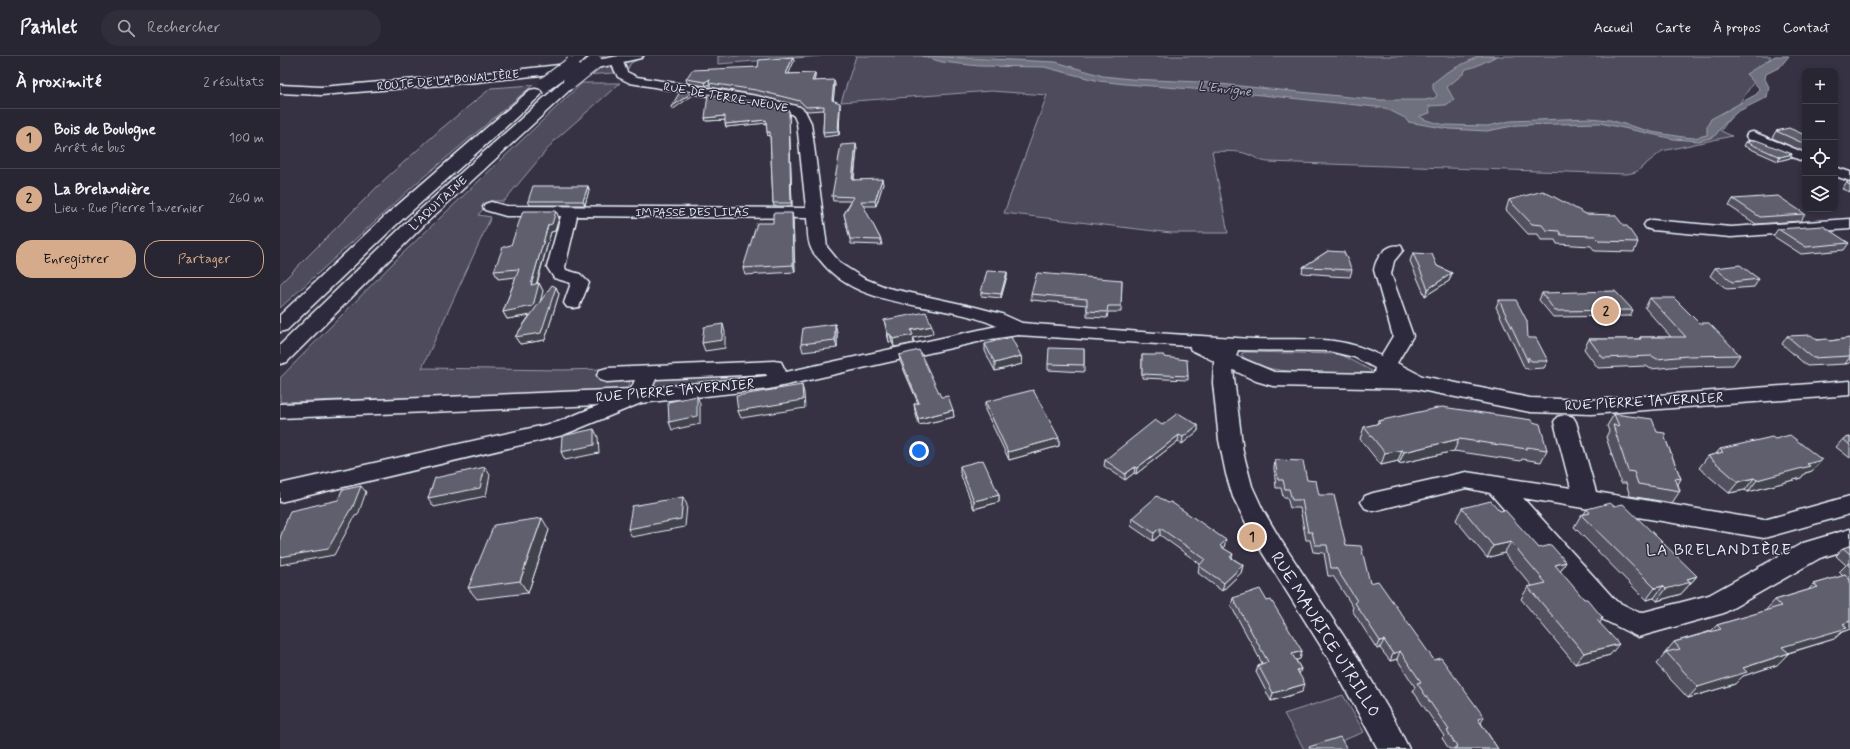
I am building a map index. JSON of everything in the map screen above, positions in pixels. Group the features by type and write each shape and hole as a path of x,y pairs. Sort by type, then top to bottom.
{"highway":[{"name":"L'AQUITAINE","path":"280,326 401,211 545,84 582,56"},
{"name":"L'AQUITAINE","path":"280,356 418,221 570,82 604,60"}],"street":[{"name":"ROUTE DE LA BONALIÈRE","path":"280,90 306,92 476,78 636,56"},
{"name":"RUE DE TERRE-NEUVE","path":"604,60 622,74 619,77 654,85 757,100 795,110 800,114 804,123 818,248 824,259 836,270 852,280 911,299 986,314 1018,329"},
{"path":"315,102 596,78"},
{"path":"1753,136 1802,157"},
{"path":"1838,171 1850,177"},
{"name":"IMPASSE DES LILAS","path":"491,208 506,212 570,211 814,213"},
{"path":"570,211 556,267 560,274 578,279 580,283 574,302"},
{"path":"1652,225 1731,232 1850,224"},
{"path":"1380,373 1403,336 1382,274 1382,266 1386,258 1395,250"},
{"name":"RUE PIERRE TAVERNIER","path":"280,411 638,396 706,390 778,380 991,333 1018,329 1184,340 1228,350 1329,345 1346,348 1380,373"},
{"name":"RUE PIERRE TAVERNIER","path":"1228,350 1263,376 1274,379 1380,373 1416,382 1530,405 1591,406 1850,388"},
{"name":"RUE MAURICE UTRILLO","path":"1228,350 1223,384 1230,443 1245,497 1257,524 1350,668 1378,716 1394,749"},
{"path":"607,375 774,367 778,380"},
{"path":"280,493 563,428 638,396 648,373"},
{"path":"1565,422 1586,500"},
{"path":"1373,502 1466,480 1764,529 1850,505"},
{"path":"1497,485 1606,609 1638,625 1715,605 1812,550 1850,538"}],"shaded area":[{"path":"593,56 645,56 631,63 626,72 586,75"},
{"path":"718,56 820,56 718,64"},
{"path":"856,56 1771,56 1721,131 1732,136 1662,151 1636,172 1627,174 1268,162 1243,153 1212,151 1228,233 1171,233 1004,213 1047,95 991,91 841,102"},
{"path":"582,83 620,83 555,140 504,201 490,201 478,215 491,217 422,368 563,370 603,369 600,379 629,381 630,385 625,389 609,391 280,402 280,378 400,256"},
{"path":"533,85 420,180 280,308 280,284 384,180 442,128 491,88"},
{"path":"1245,352 1340,354 1372,371 1369,373 1320,373 1281,370 1263,367 1249,362 1241,354"},
{"path":"760,374 757,376 706,384 658,389 653,387 653,384 659,379"},
{"path":"1343,695 1364,732 1321,749 1304,749 1284,714"}],"water":[{"name":"L'Envigne","path":"922,56 1056,62 1103,76 1131,79 1200,82 1379,100 1425,100 1435,98 1437,95 1433,89 1433,83 1447,72 1479,56 1497,56 1474,67 1466,69 1463,74 1447,87 1454,100 1446,105 1429,106 1430,113 1420,117 1445,125 1488,126 1510,121 1590,118 1610,120 1652,132 1694,138 1707,135 1707,126 1711,119 1757,94 1759,88 1746,74 1775,56 1789,56 1780,67 1766,74 1765,79 1769,87 1767,97 1737,112 1723,125 1714,137 1699,141 1674,139 1600,123 1518,125 1487,131 1449,129 1408,122 1405,118 1385,108 1233,92 1125,84 1099,81 1044,67 979,66 942,62"}],"building":[{"path":"793,57 786,74 815,73 812,81 834,80 832,100 840,103 838,131 823,132 824,106 806,107 800,101 756,90 709,83 710,79 705,82 686,79 692,70 758,67 759,60"},
{"path":"681,90 693,92 671,107"},
{"path":"708,94 755,102 789,111 791,203 773,203 770,132 767,132 766,120 725,124 725,116 705,118"},
{"path":"1789,128 1802,134 1802,143 1776,131"},
{"path":"1756,140 1792,154 1780,157 1746,142"},
{"path":"856,144 852,180 882,179 875,201 861,201 881,240 850,239 844,214 854,197 832,196 841,145"},
{"path":"533,186 588,186 583,201 528,201"},
{"path":"1543,191 1586,214 1615,215 1624,226 1627,226 1638,242 1600,241 1595,236 1561,235 1559,231 1546,230 1542,225 1532,224 1509,200"},
{"path":"1778,196 1805,214 1760,217 1733,199"},
{"path":"523,211 556,211 552,224 548,225 531,285 539,283 533,306 503,312 519,269 494,271 503,247 511,245"},
{"path":"773,213 792,213 793,265 743,268 757,223 773,223"},
{"path":"1823,226 1849,243 1806,247 1778,229"},
{"path":"1328,251 1344,252 1352,270 1303,267"},
{"path":"1413,253 1432,254 1437,266 1452,273 1428,289"},
{"path":"1740,265 1759,279 1732,282 1715,268"},
{"path":"987,271 1007,272 1001,294 981,292"},
{"path":"1037,273 1122,280 1121,306 1108,306 1107,312 1087,311 1087,299 1031,294"},
{"path":"552,285 556,287 541,333 515,337"},
{"path":"1615,291 1633,310 1555,311 1542,293"},
{"path":"1650,298 1674,298 1699,323 1709,323 1740,355 1687,356 1657,359 1652,356 1603,358 1589,339 1686,337"},
{"path":"1499,300 1516,300 1527,321 1528,338 1536,338 1548,361 1531,361 1528,357 1528,362"},
{"path":"926,312 932,326 911,330 913,335 893,339 890,334 888,334 884,320"},
{"path":"723,324 722,340 702,343 704,327"},
{"path":"835,324 835,340 801,344 803,328"},
{"path":"1811,335 1817,340 1827,339 1830,341 1850,338 1850,356 1813,358 1787,336"},
{"path":"1011,337 1021,356 995,363 985,344"},
{"path":"1049,348 1084,349 1084,365 1048,364"},
{"path":"919,350 941,397 948,396 953,410 918,419 914,404 919,403 899,355"},
{"path":"1142,355 1164,355 1164,357 1187,360 1188,376 1142,374"},
{"path":"802,385 803,400 738,411 736,396"},
{"path":"1033,390 1059,438 1008,452 985,402"},
{"path":"697,396 697,416 669,422 668,402"},
{"path":"1442,407 1532,420 1533,422 1540,424 1547,450 1527,447 1527,449 1459,439 1404,452 1402,450 1385,453 1364,427 1380,423 1378,421"},
{"path":"1178,413 1198,425 1183,437 1179,435 1137,468 1135,467 1125,474 1105,460 1155,420 1162,425"},
{"path":"1614,414 1652,419 1657,432 1665,433 1665,438 1681,479 1675,478 1680,491 1638,484 1634,472 1628,471 1613,425 1619,426"},
{"path":"594,429 594,445 561,452 562,436"},
{"path":"1790,435 1822,460 1807,464 1810,466 1757,480 1754,478 1738,482 1708,456 1723,452 1720,449 1772,437 1775,439"},
{"path":"1850,437 1850,445 1843,439"},
{"path":"983,460 999,495 974,501 960,466"},
{"path":"1275,460 1303,461 1307,480 1316,481 1319,495 1334,495 1346,545 1361,546 1370,583 1378,581 1434,660 1441,658 1484,717 1478,719 1498,749 1454,749 1457,747 1447,731 1449,730 1417,683 1421,682 1400,651 1393,654 1384,640 1380,641 1355,603 1357,601 1336,568 1331,568 1327,545 1315,545 1312,532 1308,532 1302,500 1292,500 1289,489 1285,489 1283,480 1278,480"},
{"path":"485,467 480,488 428,498 435,478"},
{"path":"361,486 352,509 350,510 328,549 280,557 280,538 290,511 338,500 342,490"},
{"path":"1157,496 1168,503 1171,502 1226,540 1220,546 1233,554 1230,557 1243,565 1224,583 1199,566 1205,559 1160,528 1154,533 1132,518"},
{"path":"683,497 681,519 628,529 632,506"},
{"path":"1491,501 1500,511 1505,510 1539,548 1551,545 1566,562 1555,565 1584,599 1587,599 1603,618 1597,620 1619,644 1584,653 1528,587 1546,583 1511,542 1493,546 1462,508"},
{"path":"1610,503 1614,506 1623,504 1697,576 1687,579 1691,582 1666,589 1663,586 1655,588 1581,515 1590,513 1587,509"},
{"path":"542,518 520,581 468,588 494,525"},
{"path":"1850,546 1850,554 1843,548"},
{"path":"1845,575 1850,580 1850,621 1843,624 1847,628 1782,647 1789,653 1743,668 1747,672 1698,687 1666,652 1680,649 1674,642 1721,629 1717,625 1781,606 1775,600 1818,587 1814,584"},
{"path":"1260,589 1267,601 1271,600 1302,651 1292,654 1301,669 1297,670 1305,684 1273,693 1258,665 1268,662 1233,598"},
{"path":"1340,737 1347,749 1310,749 1309,747"}],"place":[{"name":"La Brelandière","path":"1606,311"},
{"name":"Bois de Boulogne","path":"1252,537"}],"district":[{"name":"LA BRELANDIÈRE","path":"1719,549"}]}
